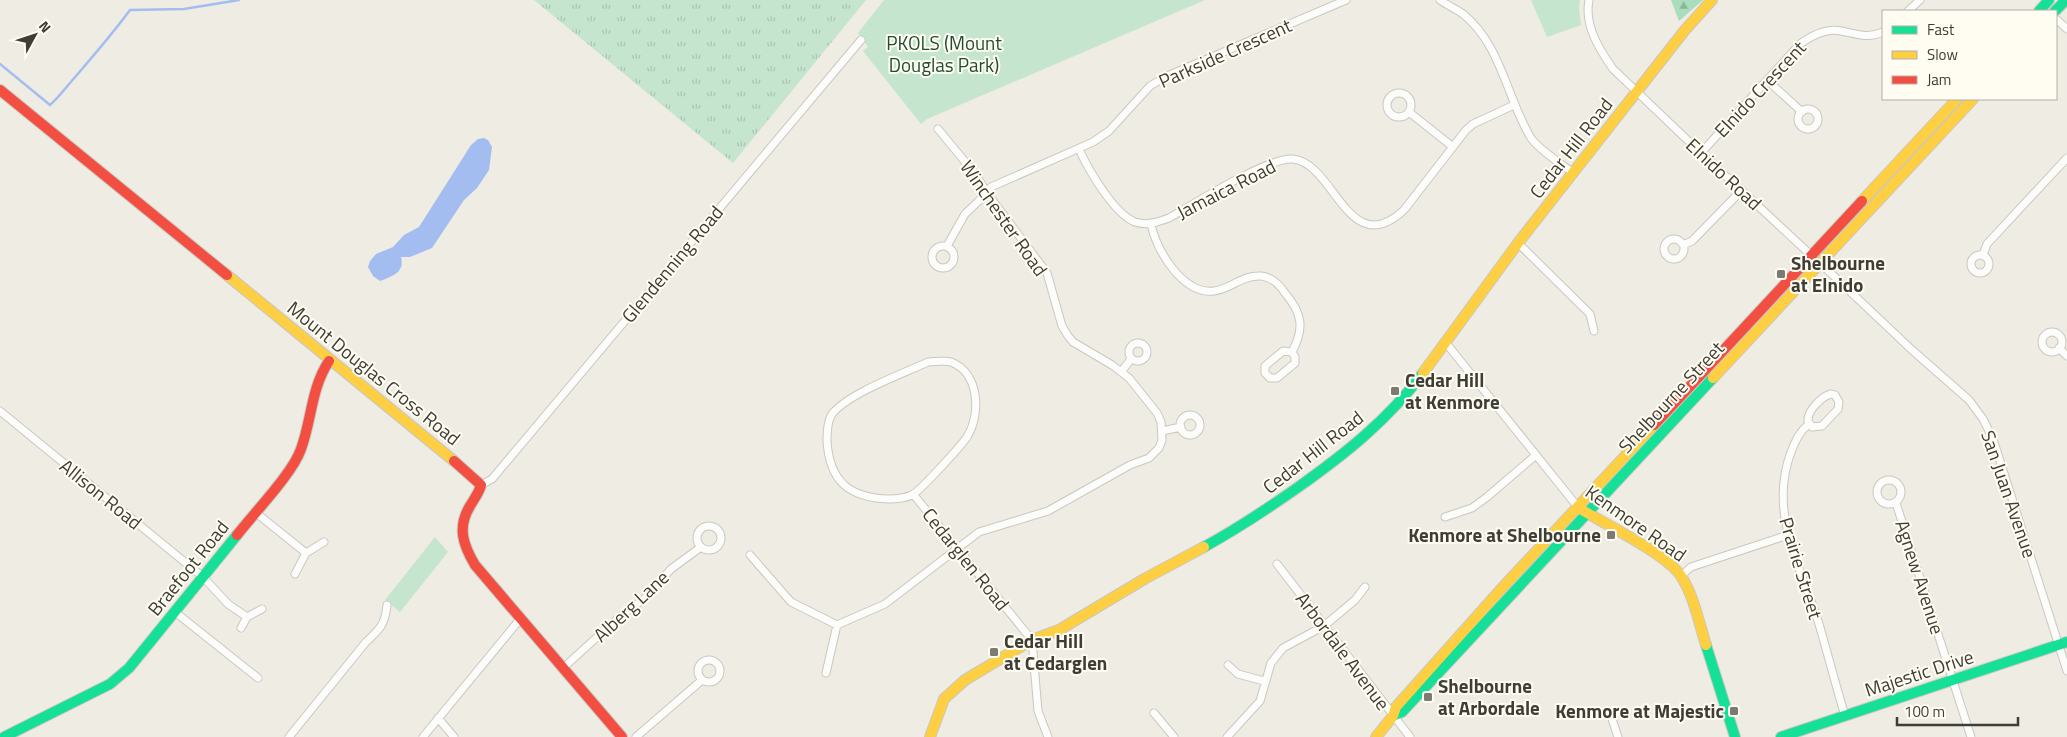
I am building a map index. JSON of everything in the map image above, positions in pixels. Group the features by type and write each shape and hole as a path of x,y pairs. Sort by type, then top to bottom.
{"street":[{"name":"Parkside Crescent","path":"946,246 965,214 987,193 991,186 1079,149 1109,132 1143,93 1165,77 1346,0"},
{"path":"1440,0 1463,14 1478,29 1492,49 1514,105 1532,140 1573,173"},
{"name":"Elnido Road","path":"1590,0 1590,23 1602,54 1613,69 1811,255"},
{"name":"Cedar Hill Road","path":"930,737 939,710 952,690 965,680 1032,640 1059,630 1146,578 1244,525 1340,458 1380,423 1404,398 1518,243 1685,30 1712,0"},
{"path":"1909,10 1920,0"},
{"path":"2056,10 2066,0"},
{"path":"2057,20 2067,29"},
{"name":"Elnido Crescent","path":"1701,153 1800,44 1814,35 1839,30 1858,36 1869,36 1882,32"},
{"name":"Glendenning Road","path":"481,485 492,479 860,40"},
{"path":"1767,80 1802,112"},
{"name":"Mount Douglas Cross Road","path":"0,90 481,485"},
{"name":"Shelbourne Street","path":"1376,737 1393,716 1396,707 1577,506 1956,100"},
{"name":"Shelbourne Street","path":"1393,716 1402,712 1972,100"},
{"name":"Jamaica Road","path":"1151,223 1169,218 1271,164 1294,159 1304,163 1320,176 1351,215 1362,222 1373,224 1385,222 1396,217 1404,210 1466,130 1473,124 1514,105"},
{"path":"1409,112 1453,147"},
{"name":"Winchester Road","path":"938,129 976,175 987,193 1047,273 1062,326 1068,336 1074,342 1129,378 1157,413 1162,431"},
{"path":"1079,149 1090,172 1124,215 1133,221 1151,223 1156,245 1176,272 1192,286 1214,291 1254,276 1264,276 1280,285 1298,312 1300,333 1292,352"},
{"path":"1983,255 1987,244 2067,158"},
{"path":"1683,245 1692,241 1742,190"},
{"path":"1518,243 1590,314 1594,331"},
{"path":"1811,255 1820,263"},
{"name":"San Juan Avenue","path":"1820,263 1912,350 1969,400 1983,418 1993,439 2063,643 2067,671"},
{"name":"Kenmore Road","path":"1446,343 1577,506 1587,514 1651,551 1672,566 1681,576 1692,600 1736,737"},
{"path":"2059,348 2067,356"},
{"path":"1283,351 1292,352 1296,357 1294,366 1277,378 1267,376 1264,370 1267,363 1283,351"},
{"path":"1121,372 1131,359"},
{"name":"Braefoot Road","path":"4,737 117,679 129,668 255,512 300,453 304,443 314,387 329,360"},
{"name":"Cedarglen Road","path":"928,362 950,362 963,371 974,387 977,412 967,437 914,494 897,499 870,498 850,490 835,475 828,458 827,434 831,415 852,398 928,362"},
{"name":"Prairie Street","path":"1831,394 1838,398 1838,409 1822,426 1815,428 1809,424 1808,414 1824,397 1831,394"},
{"name":"Allison Road","path":"0,411 203,577 228,604 247,617"},
{"name":"Prairie Street","path":"1809,424 1797,436 1786,466 1782,503 1788,537 1819,626 1845,716"},
{"path":"750,555 791,602 837,625 886,604 979,532 1048,512 1130,466 1148,458 1159,448 1162,440 1162,431 1181,427"},
{"path":"1445,517 1472,508 1536,455"},
{"path":"481,485 461,525 465,549 475,565 622,737"},
{"name":"Cedarglen Road","path":"914,494 1032,640"},
{"name":"Agnew Avenue","path":"1896,502 1972,737"},
{"path":"255,512 306,553"},
{"path":"1681,576 1691,568 1782,537 1788,537"},
{"path":"295,574 306,553 324,542"},
{"name":"Alberg Lane","path":"564,668 617,619 645,598 666,573 701,547"},
{"name":"Arbordale Avenue","path":"1277,564 1410,737"},
{"path":"1227,737 1260,701 1264,681 1271,663 1283,648 1324,626 1356,600 1364,587"},
{"path":"289,737 366,642 380,628 386,618 387,605"},
{"path":"241,628 247,617 262,609"},
{"path":"174,612 258,678"},
{"path":"423,737 521,618"},
{"path":"826,673 837,625"},
{"path":"1032,640 1038,712 1048,737"},
{"name":"Majestic Drive","path":"1781,737 2063,643"},
{"path":"1228,665 1238,674 1264,681"},
{"path":"636,737 702,680"},
{"path":"1154,713 1174,737"},
{"path":"438,718 454,737"},
{"path":"1612,719 1618,737"}],"green space":[{"path":"534,0 866,0 733,163"},
{"name":"PKOLS (Mount Douglas Park)","path":"884,0 1205,0 927,119 921,124 863,51 868,47 858,33"},
{"path":"1531,0 1580,0 1581,25 1547,37"},
{"path":"1671,0 1703,0 1679,21"},
{"path":"1959,100 1969,100 1827,252 1822,247"},
{"path":"1809,260 1815,265 1596,500 1591,495"},
{"path":"435,537 448,552 400,612 385,600"}],"water":[{"path":"484,138 488,140 492,147 489,170 477,188 464,200 432,248 410,257 401,257 400,270 389,277 380,281 373,276 368,267 370,261 376,254 393,247 404,235 419,227 471,145 478,139"}],"waterway":[{"path":"0,64 50,105 97,52 130,10 184,9 239,0"}],"traffic: fast":[{"path":"2040,10 2049,0"},
{"path":"2056,10 2066,0"},
{"path":"1204,547 1274,504 1349,449 1395,406 1423,373"},
{"path":"1393,716 1402,712 1713,378"},
{"path":"4,737 110,684 129,668 237,535"},
{"path":"1781,737 2067,642"},
{"path":"1706,645 1735,737"}],"traffic: slow":[{"path":"1423,373 1518,243 1685,30 1712,0"},
{"path":"1862,201 1956,100"},
{"path":"1713,378 1972,100"},
{"path":"227,275 454,461"},
{"path":"1376,737 1393,716 1396,707 1503,587 1654,425"},
{"path":"1582,510 1635,540 1674,568 1686,584 1706,645"},
{"path":"930,737 944,699 965,680 1032,640 1059,630 1146,578 1204,547"}],"traffic: jam":[{"path":"0,90 227,275"},
{"path":"1654,425 1862,201"},
{"path":"237,535 282,481 297,459 305,438 315,393 329,361"},
{"path":"454,461 481,485 466,514 463,529 467,550 475,565 622,737"}],"place":[{"name":"Shelbourne at Elnido","path":"1781,274"},
{"name":"Cedar Hill at Kenmore","path":"1395,391"},
{"name":"Kenmore at Shelbourne","path":"1611,535"},
{"name":"Cedar Hill at Cedarglen","path":"994,652"},
{"name":"Shelbourne at Arbordale","path":"1428,697"},
{"name":"Kenmore at Majestic","path":"1734,711"}]}
